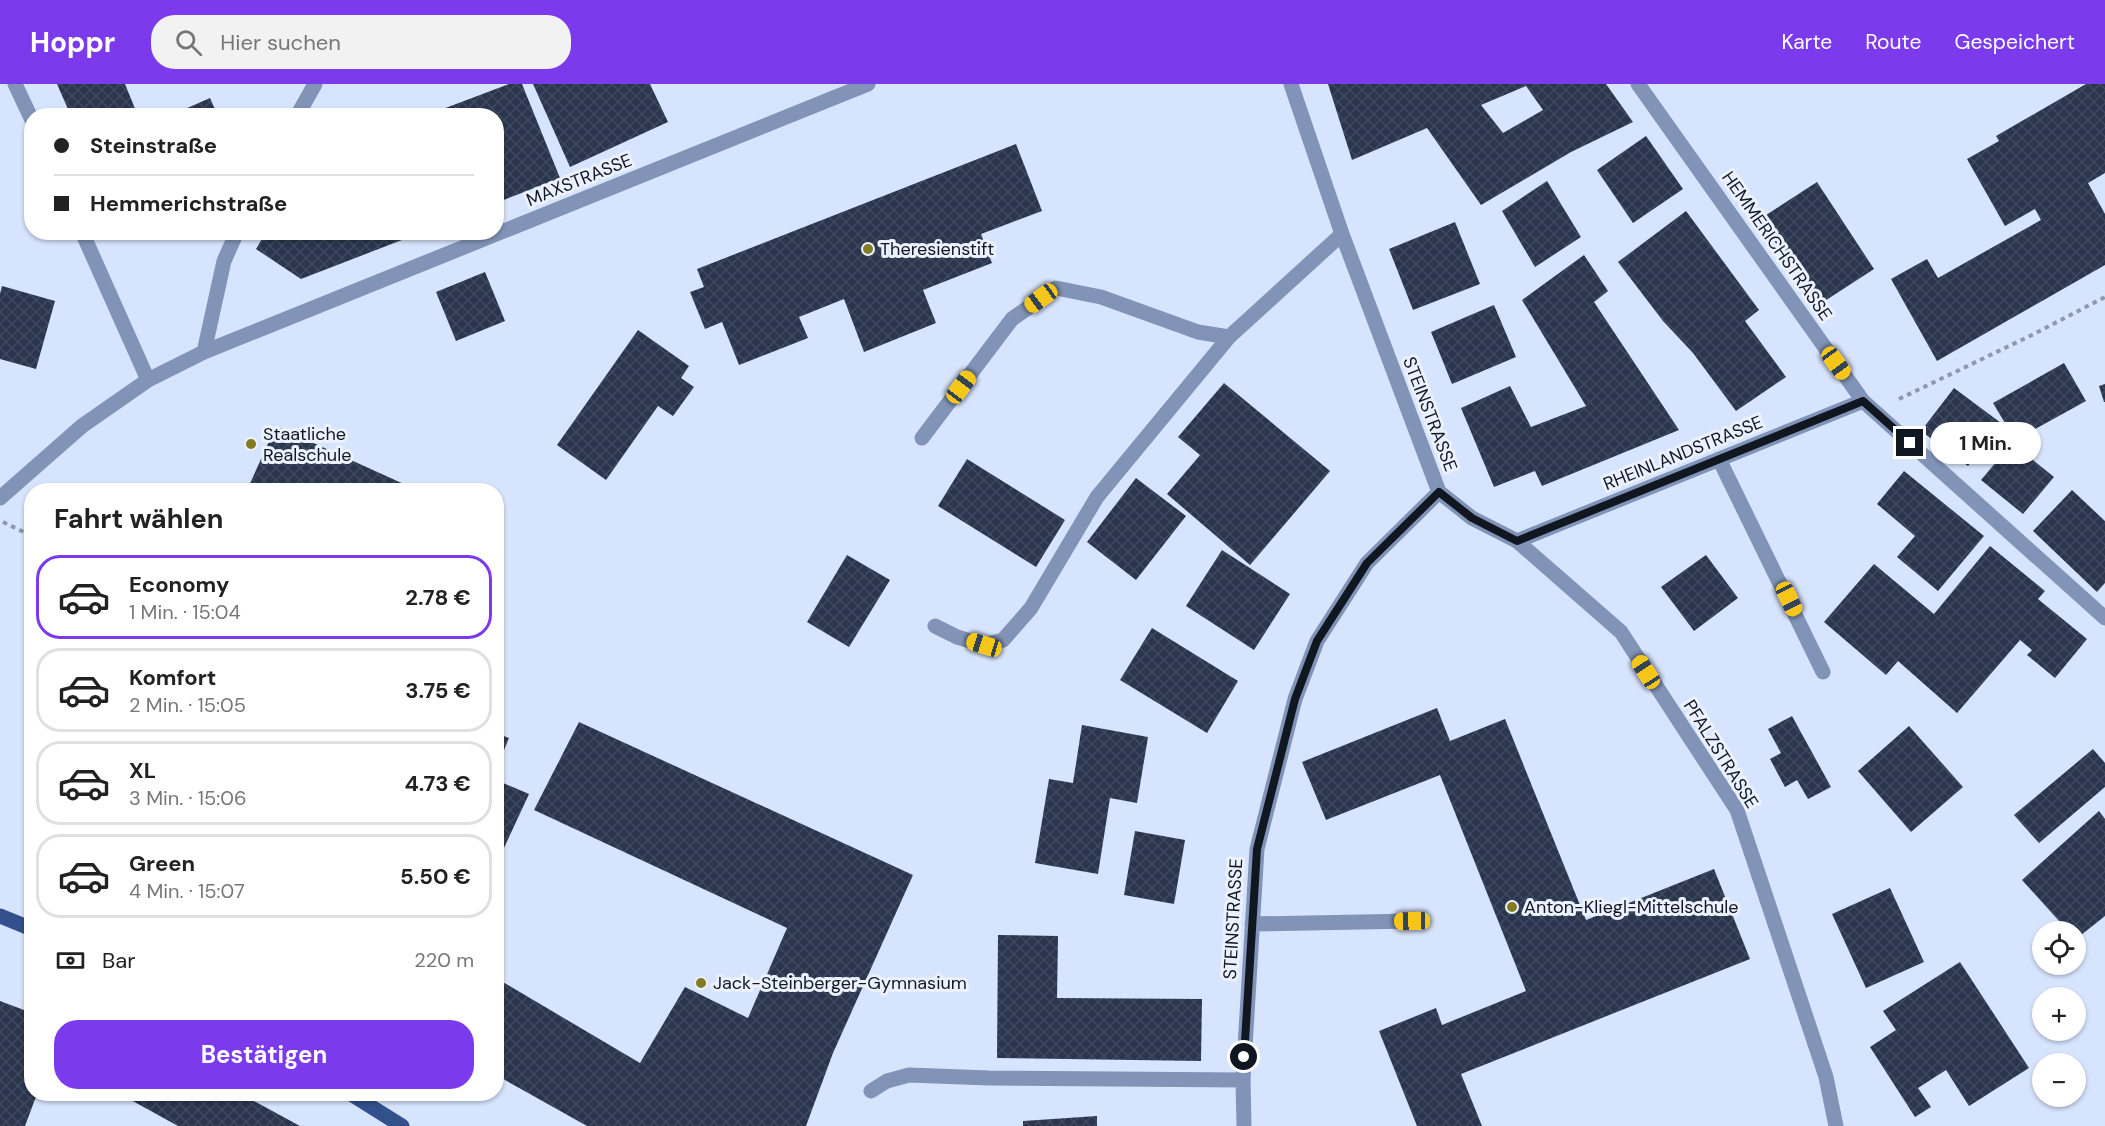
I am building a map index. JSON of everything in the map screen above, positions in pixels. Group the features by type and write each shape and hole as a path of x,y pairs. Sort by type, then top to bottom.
{"main road":[{"path":"0,916 24,926"},
{"path":"362,1101 402,1126"}],"street":[{"path":"15,84 26,108"},
{"path":"302,108 315,84"},
{"name":"MAXSTRASSE","path":"504,231 868,84"},
{"name":"STEINSTRASSE","path":"1244,1126 1243,1080 1257,849 1295,699 1317,641 1367,563 1439,492 1342,234 1291,84"},
{"name":"HEMMERICHSTRASSE","path":"1638,84 1868,406 2105,618"},
{"path":"935,626 957,637 984,645 1004,640 1031,608 1097,497 1229,337 1342,234"},
{"path":"86,240 148,380"},
{"path":"204,352 224,261 233,240"},
{"name":"MAXSTRASSE","path":"0,498 82,426 148,380 204,352 481,240"},
{"path":"922,438 1012,319 1056,288 1101,297 1198,332 1229,337"},
{"name":"RHEINLANDSTRASSE","path":"1517,541 1719,459 1868,406"},
{"path":"1719,459 1823,672"},
{"name":"PFALZSTRASSE","path":"1439,492 1472,518 1517,541 1620,632 1737,810 1826,1077 1836,1126"},
{"path":"1252,924 1412,921"},
{"path":"871,1091 887,1081 909,1075 989,1078 1243,1080"}],"path":[{"path":"1868,406 2032,335 2105,297"},
{"path":"0,521 24,532"}],"building":[{"path":"57,84 125,84 135,108 68,108"},
{"path":"509,84 522,84 560,178 504,200 504,108 446,108"},
{"path":"533,84 650,84 668,122 570,167"},
{"path":"1328,84 1606,84 1633,122 1571,152 1481,205 1427,128 1352,160","holes":["1526,86 1543,110 1503,133 1481,105"]},
{"path":"2086,84 2105,84 2105,173 2088,183 2105,214 2105,265 1937,361 1891,279 1927,259 1938,278 2041,220 2035,209 2005,226 1967,159 1999,141 1996,136"},
{"path":"210,98 214,108 187,108"},
{"path":"1646,136 1683,189 1633,223 1597,170"},
{"name":"Theresienstift","path":"1016,144 1042,211 981,234 992,263 923,290 936,323 864,352 844,299 799,317 808,338 739,365 722,322 705,329 690,292 704,287 697,269"},
{"path":"1547,181 1581,237 1535,267 1502,211"},
{"path":"1817,182 1874,269 1817,306 1760,219"},
{"path":"1686,211 1759,310 1745,321 1786,377 1736,411 1693,353 1663,321 1618,262"},
{"path":"1455,222 1480,284 1413,310 1389,249"},
{"path":"261,240 402,240 301,279 256,249"},
{"path":"1584,255 1608,291 1594,302 1679,430 1542,486 1535,471 1494,487 1461,408 1510,386 1531,427 1586,406 1522,300"},
{"path":"485,272 505,321 456,341 436,292"},
{"path":"2,286 55,301 36,369 0,359"},
{"path":"1494,305 1516,357 1452,384 1431,332"},
{"path":"638,330 689,366 681,378 694,387 673,416 658,406 606,480 557,445"},
{"path":"2064,363 2086,401 2015,440 1993,403"},
{"path":"1224,383 1330,471 1250,565 1167,494 1200,455 1178,437"},
{"path":"2105,384 2105,402 2104,402 2099,386"},
{"path":"1954,388 2001,423 1968,466 1921,431"},
{"path":"276,426 402,483 250,483"},
{"path":"2012,443 2054,477 2023,514 1981,480"},
{"path":"967,459 1065,520 1036,567 938,506"},
{"path":"1904,471 1984,536 1938,591 1897,557 1915,536 1877,504"},
{"path":"1136,478 1186,516 1136,580 1087,542"},
{"path":"2072,490 2105,521 2105,583 2097,592 2033,531"},
{"path":"1990,546 2045,591 2038,599 2087,639 2055,678 2027,655 2032,650 2020,640 1957,713 1898,661 1886,675 1824,622 1874,564 1934,614"},
{"path":"1222,550 1290,594 1254,650 1186,606"},
{"path":"847,555 890,580 849,647 807,622"},
{"path":"1706,555 1738,598 1694,631 1661,587"},
{"path":"1152,628 1238,681 1207,733 1120,680"},
{"path":"1437,708 1450,741 1505,719 1586,920 1714,869 1750,959 1461,1074 1482,1126 1417,1126 1379,1031 1436,1008 1442,1025 1526,991 1440,775 1326,820 1302,762"},
{"path":"1792,716 1831,787 1808,799 1797,780 1785,787 1770,759 1781,753 1768,729"},
{"name":"Jack-Steinberger-Gymnasium","path":"579,722 913,875 833,1053 806,1126 587,1126 504,1079 504,983 640,1063 685,987 748,1018 787,928 534,810"},
{"path":"1082,725 1148,737 1137,803 1110,798 1098,874 1035,863 1049,779 1073,783"},
{"path":"1909,726 1963,787 1911,832 1858,771"},
{"path":"504,736 509,738 504,750"},
{"path":"2093,749 2105,763 2105,787 2039,843 2014,815"},
{"path":"504,783 529,794 504,848"},
{"path":"2099,811 2105,819 2105,916 2086,931 2086,921 2059,921 2022,880"},
{"path":"1135,831 1185,840 1174,904 1124,895"},
{"path":"1890,888 1924,962 1866,988 1832,914"},
{"path":"998,935 1058,936 1057,998 1202,999 1201,1061 997,1058"},
{"path":"1960,962 2029,1068 1969,1106 1946,1070 1918,1088 1931,1107 1915,1117 1870,1047 1896,1030 1883,1011"},
{"path":"0,1001 24,1010 24,1101 34,1101 25,1126 0,1126"},
{"path":"133,1101 254,1101 300,1126 178,1126"},
{"path":"1097,1116 1097,1126 1023,1126 1023,1121"}],"place":[{"name":"Theresienstift","path":"868,249"},
{"name":"Staatliche Realschule","path":"251,444"},
{"name":"Anton-Kliegl-Mittelschule","path":"1512,907"},
{"name":"Jack-Steinberger-Gymnasium","path":"701,983"}],"route":[{"path":"1244,1057 1257,849 1295,699 1317,641 1367,563 1439,492 1472,518 1517,541 1863,401 1910,443"}]}
